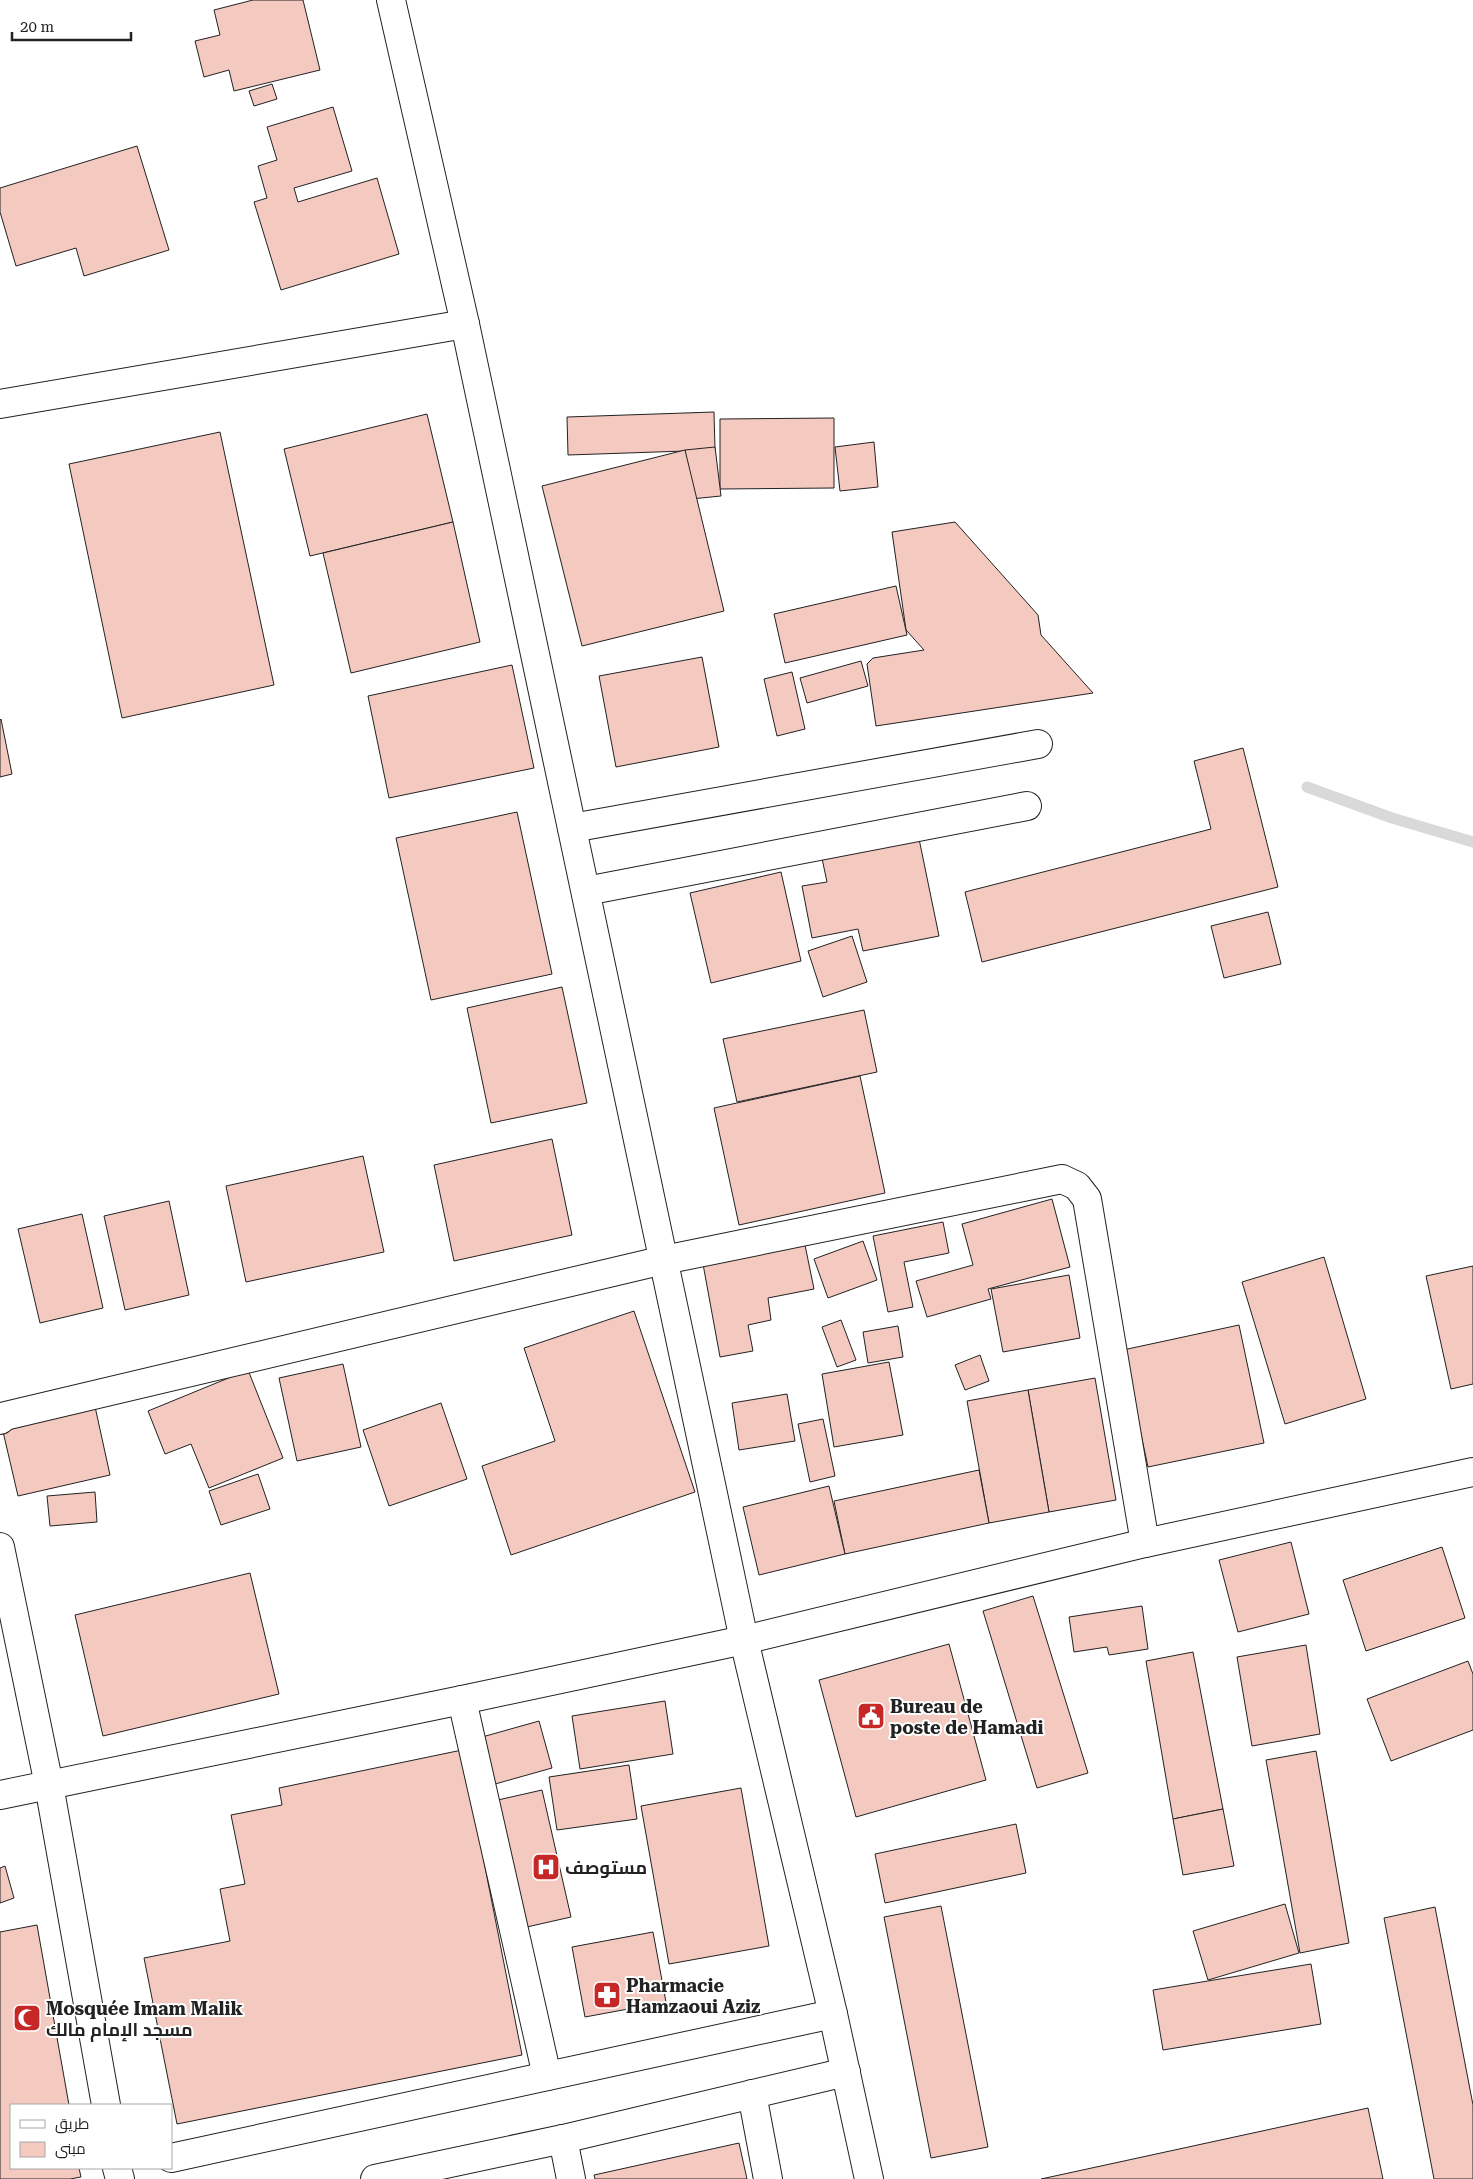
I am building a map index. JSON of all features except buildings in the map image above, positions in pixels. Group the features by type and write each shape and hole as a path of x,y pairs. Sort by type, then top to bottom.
{"street":[{"path":"390,0 465,324 744,1640 833,2014 869,2179"},
{"path":"0,404 465,324"},
{"path":"572,828 1038,744"},
{"path":"586,891 1027,806"},
{"path":"0,1420 5,1416 664,1260 1062,1180 1077,1186 1087,1199 1145,1543"},
{"path":"0,1795 744,1640 1145,1543 1473,1472"},
{"path":"0,1547 49,1785 106,2104"},
{"path":"462,1700 547,2076"},
{"path":"172,2158 833,2014"},
{"path":"382,2178 563,2139 846,2072"},
{"path":"752,2094 768,2179"},
{"path":"563,2139 570,2179"}],"waterway":[{"path":"1307,787 1392,818 1473,842"}],"place":[{"name":"Bureau de poste de Hamadi","path":"871,1716"},
{"name":"مستوصف","path":"546,1867"},
{"name":"Pharmacie Hamzaoui Aziz","path":"607,1995"},
{"name":"Mosquée Imam Malik مسجد الإمام مالك","path":"27,2018"}]}
